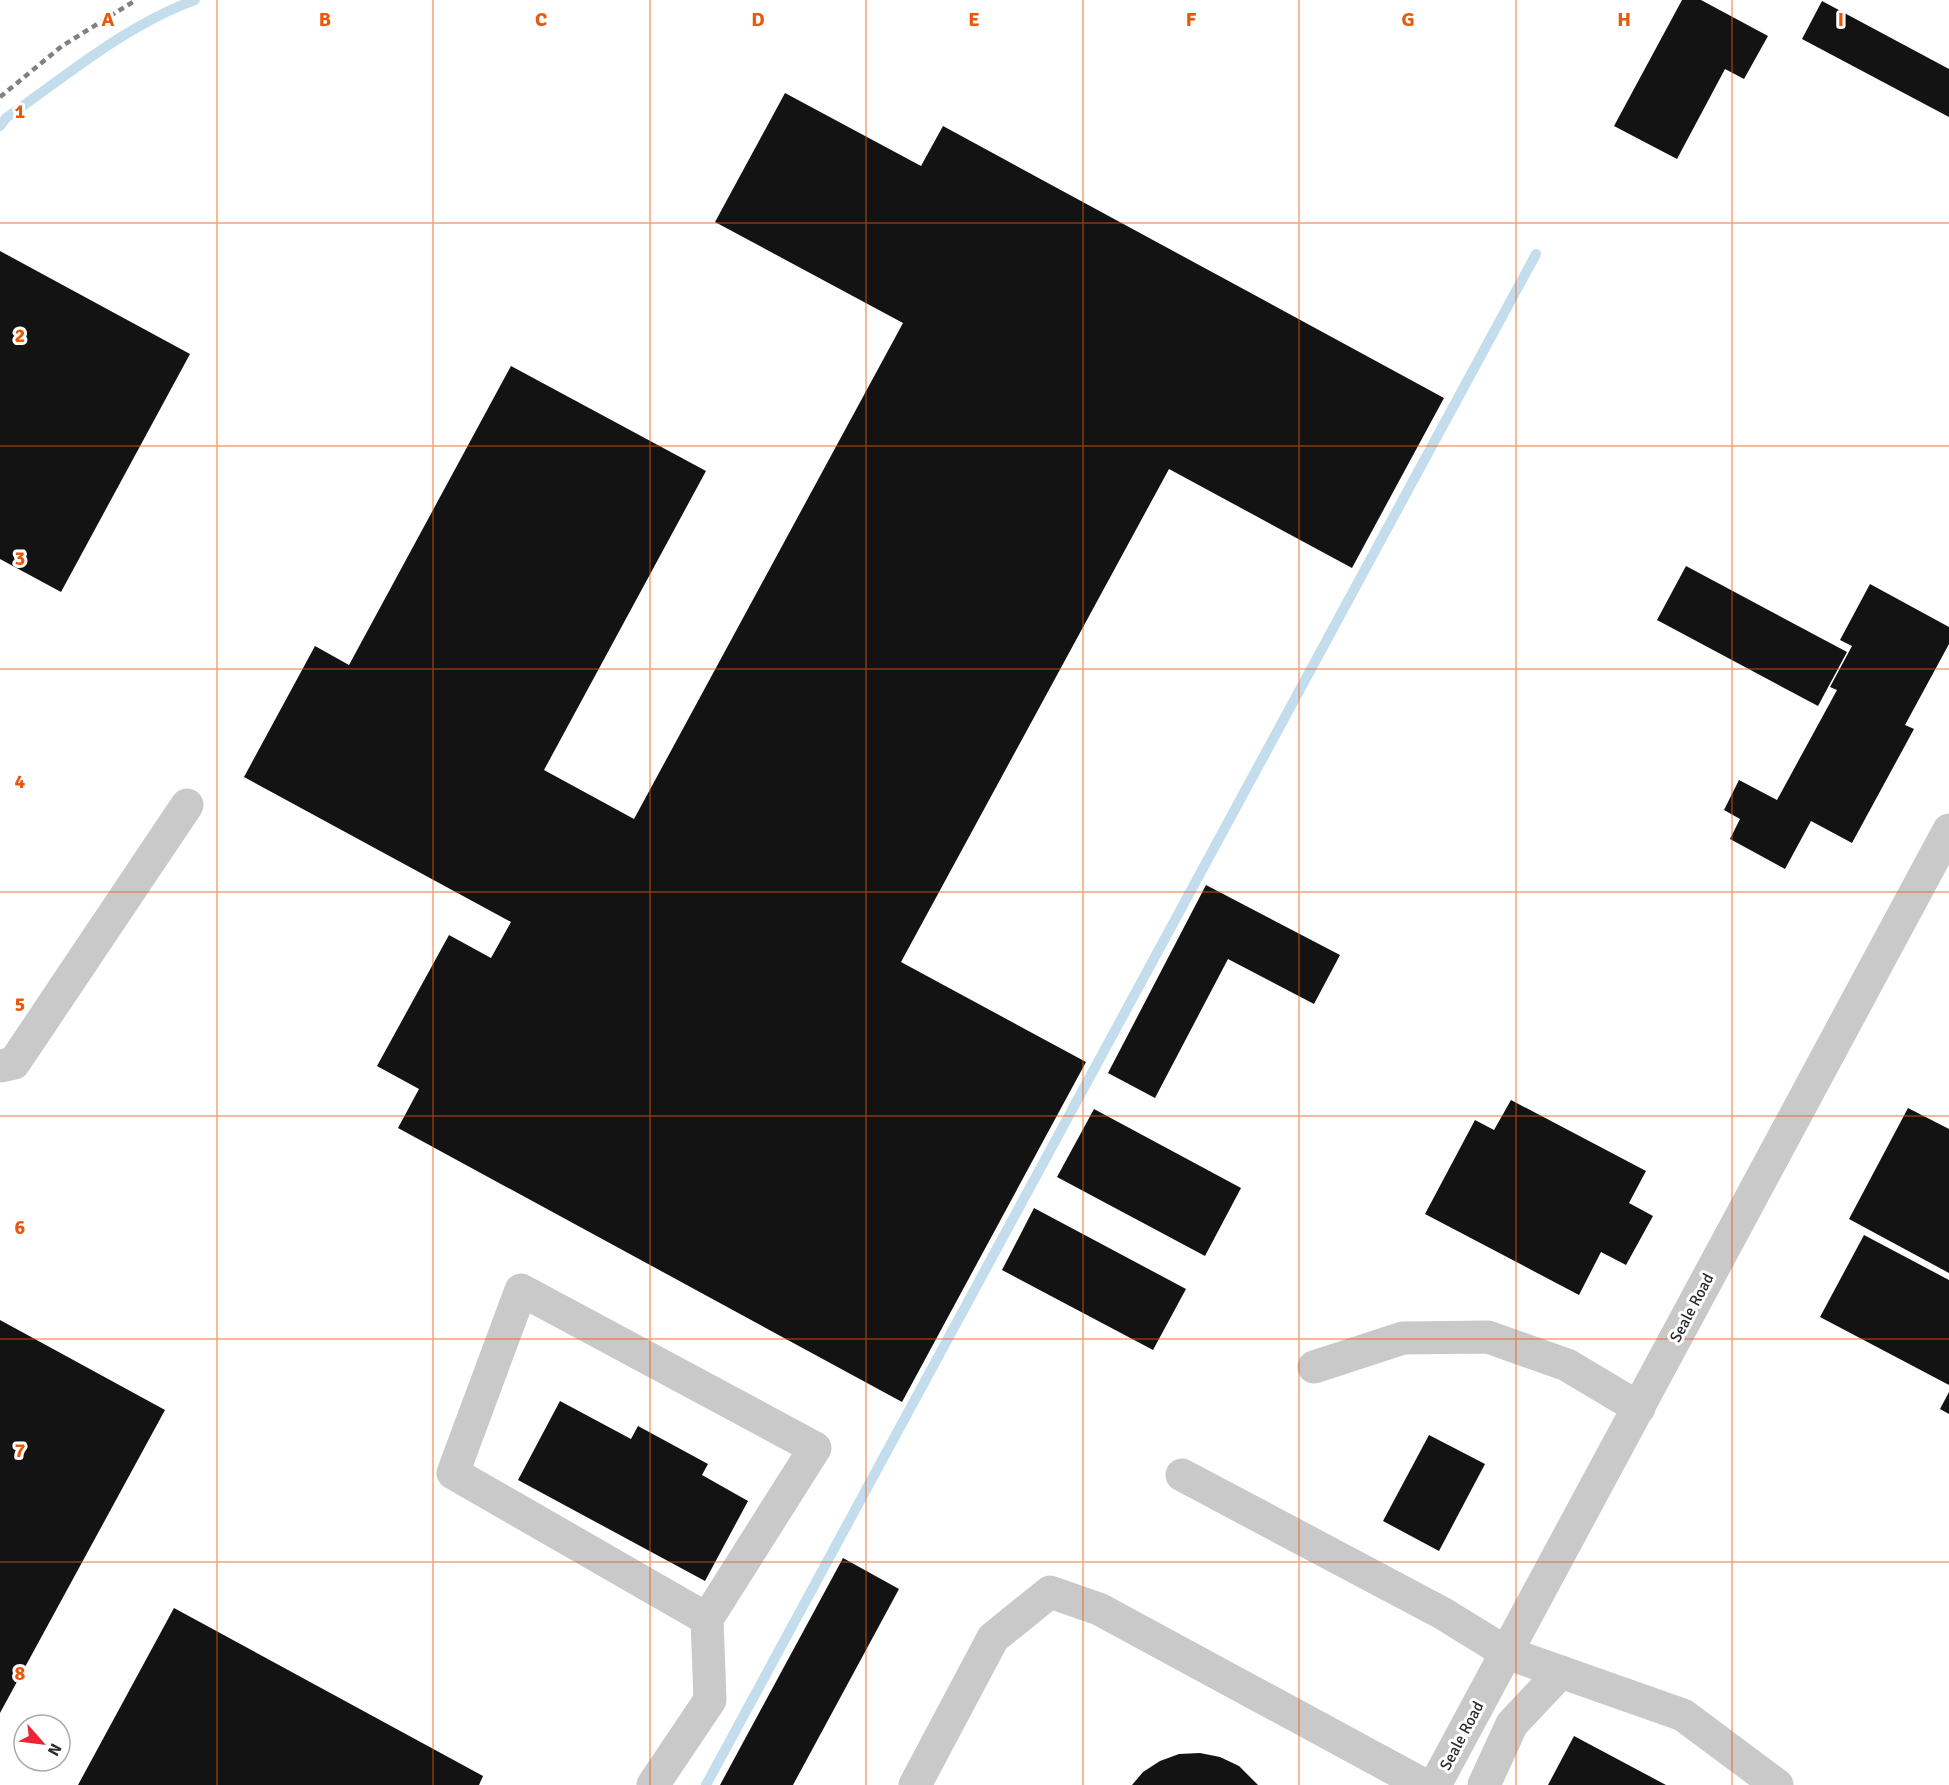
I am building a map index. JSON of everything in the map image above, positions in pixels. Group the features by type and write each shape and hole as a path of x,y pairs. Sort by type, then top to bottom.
{"street":[{"path":"0,1066 14,1063 187,805"},
{"name":"Seale Road","path":"1435,1785 1949,830"},
{"path":"653,1785 710,1700 707,1618 815,1448 521,1290 453,1473 707,1618"},
{"path":"1314,1367 1403,1338 1488,1337 1567,1365 1639,1407"},
{"path":"1182,1475 1442,1613 1507,1653 1683,1715 1777,1785"},
{"path":"915,1785 993,1638 1050,1592 1100,1609 1424,1785"},
{"path":"1484,1785 1512,1724 1561,1672"}],"building":[{"path":"1682,0 1701,0 1768,36 1744,79 1725,69 1677,159 1614,126"},
{"path":"1822,1 1949,69 1949,117 1802,39"},
{"path":"785,93 921,166 943,126 1444,398 1352,568 1169,469 901,962 1086,1062 902,1402 398,1128 419,1089 377,1066 449,935 491,958 511,922 244,777 315,646 349,665 511,366 706,471 544,770 634,819 903,323 715,222"},
{"path":"0,251 190,354 61,592 0,559"},
{"path":"1686,566 1847,652 1818,706 1657,620"},
{"path":"1870,584 1949,627 1949,644 1905,725 1914,729 1852,843 1811,821 1785,869 1730,839 1740,819 1724,810 1739,780 1777,800 1837,690 1830,687 1852,646 1840,640"},
{"path":"1206,885 1340,955 1314,1004 1228,959 1155,1098 1108,1073"},
{"path":"1511,1100 1646,1171 1629,1203 1653,1216 1626,1265 1601,1252 1579,1295 1425,1214 1475,1120 1494,1130"},
{"path":"1908,1108 1949,1129 1949,1273 1849,1219"},
{"path":"1094,1109 1241,1188 1205,1256 1057,1177"},
{"path":"1034,1208 1186,1289 1153,1350 1002,1270"},
{"path":"1864,1235 1949,1280 1949,1385 1820,1317"},
{"path":"0,1320 165,1410 0,1713"},
{"path":"1949,1392 1949,1414 1940,1409"},
{"path":"560,1401 631,1439 638,1426 708,1464 702,1475 748,1501 705,1581 518,1480"},
{"path":"1429,1435 1485,1464 1439,1551 1383,1521"},
{"path":"843,1558 899,1589 793,1785 720,1785"},
{"path":"174,1608 483,1776 479,1785 78,1785"},
{"path":"1574,1736 1666,1785 1548,1785"},
{"path":"1200,1753 1220,1757 1239,1766 1258,1785 1132,1785 1143,1772 1160,1761 1179,1754"}],"waterway":[{"path":"0,126 6,118 121,37 195,0"},
{"path":"706,1785 1536,254"}],"railway":[{"path":"0,97 62,46 136,0"}]}
